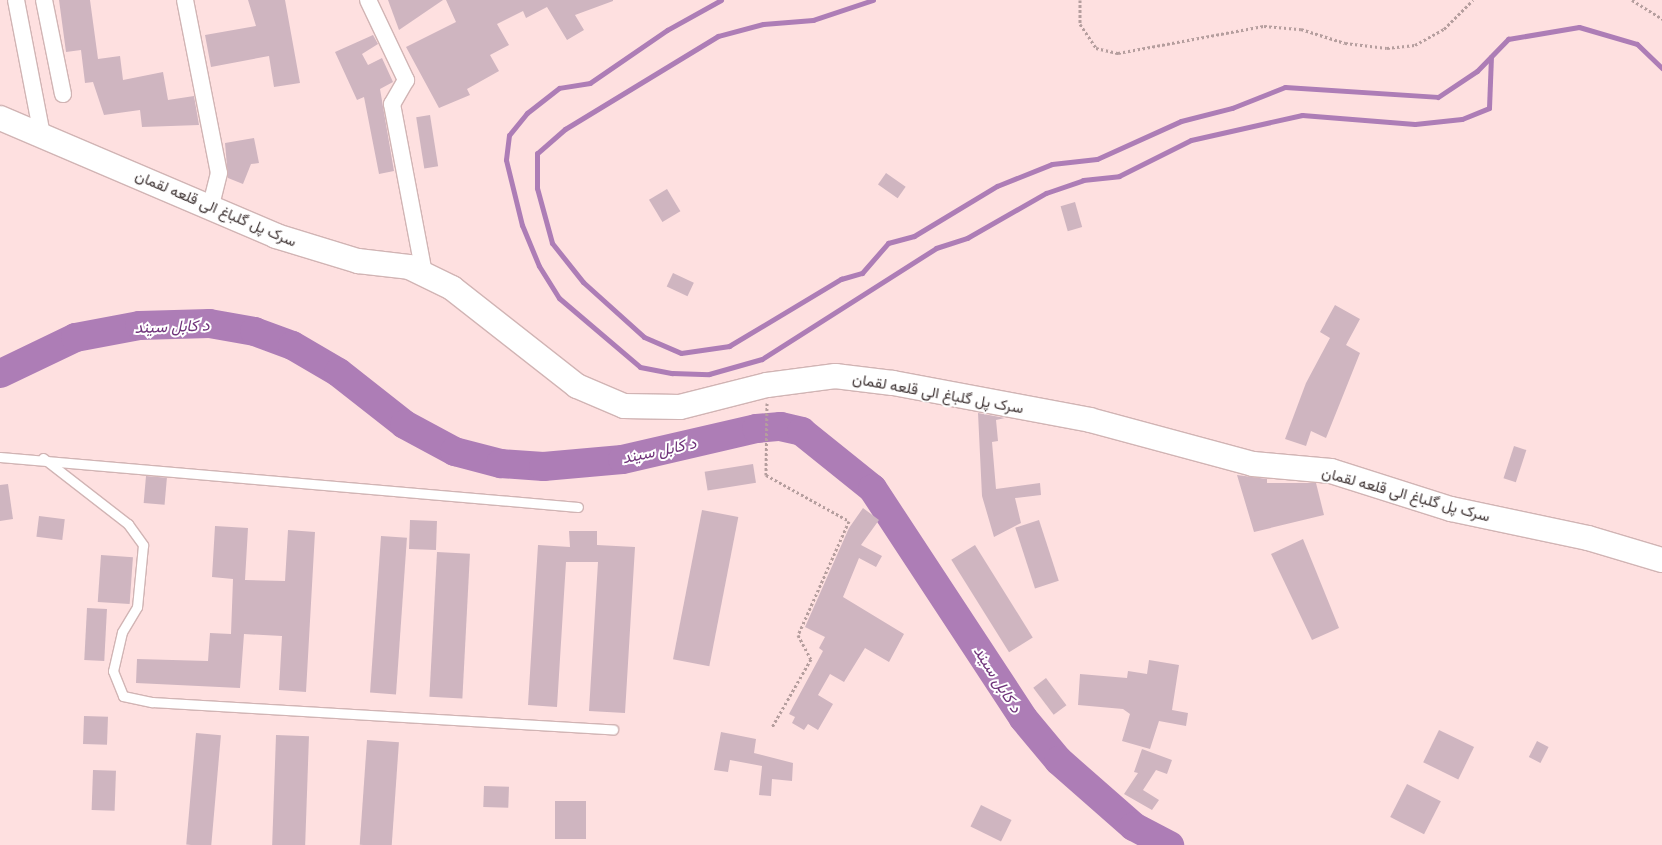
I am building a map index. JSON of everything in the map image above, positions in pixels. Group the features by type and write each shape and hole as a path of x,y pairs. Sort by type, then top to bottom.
{"street":[{"path":"16,0 42,135"},
{"path":"44,0 63,94"},
{"path":"185,0 219,173 212,205"},
{"path":"368,0 406,80 392,104 424,274"},
{"name":"سرک پل گلباغ الی قلعه لقمان","path":"0,118 212,205 276,236 358,261 409,266 459,293 577,386 624,406 680,407 767,385 836,376 1090,420 1253,464 1331,471 1451,509 1588,538 1662,560"}],"lane":[{"path":"0,457 43,458 578,507"},
{"path":"43,458 128,524 143,546 137,607 122,632 113,671 123,696 152,702 613,729"}],"path":[{"path":"1080,0 1080,24 1096,48 1118,53 1264,26 1301,29 1346,43 1387,48 1415,45 1444,30 1473,0"},
{"path":"1632,0 1662,19"},
{"path":"767,385 766,475 849,522 798,636 811,659 772,727"}],"building":[{"path":"59,0 90,0 98,59 120,56 123,80 163,72 168,100 194,96 199,125 142,127 140,110 104,115 93,82 85,83 81,50 66,52"},
{"path":"248,0 285,0 300,83 274,87 269,56 211,67 205,35 256,26"},
{"path":"388,0 443,0 399,30"},
{"path":"446,0 613,1 575,15 584,30 567,40 547,7 526,18 523,11 497,24 509,45 490,55 499,71 467,89 470,95 439,108 406,47 456,22"},
{"path":"373,35 378,44 362,54 368,65 382,58 393,82 380,89 394,171 379,174 364,97 357,100 335,52"},
{"path":"430,115 438,166 424,169 416,117"},
{"path":"254,138 259,163 251,164 243,184 228,178 225,143"},
{"path":"886,173 906,187 898,198 878,184"},
{"path":"667,189 680,211 662,222 649,200"},
{"path":"1075,202 1082,227 1068,231 1061,206"},
{"path":"673,273 694,283 688,296 667,287"},
{"path":"1335,305 1360,319 1346,345 1360,353 1326,438 1311,431 1306,446 1285,439 1306,383 1330,338 1320,332"},
{"path":"978,413 1005,418 996,420 998,441 992,442 996,489 1040,483 1041,495 1015,498 1021,523 994,537 982,496"},
{"path":"1514,446 1526,450 1516,482 1503,478"},
{"path":"753,464 756,483 708,490 705,472"},
{"path":"1237,475 1267,479 1267,483 1316,483 1324,515 1254,532"},
{"path":"146,476 167,478 165,505 144,503"},
{"path":"8,484 13,519 0,521 0,485"},
{"path":"863,508 879,520 861,545 882,556 876,567 859,558 843,597 904,634 889,662 865,648 844,682 830,674 818,695 833,704 818,730 808,724 804,730 792,723 795,717 789,714 823,651 819,648 825,637 805,627 849,528"},
{"path":"702,510 738,517 709,666 673,659"},
{"path":"39,516 65,519 62,540 36,537"},
{"path":"410,520 437,521 436,550 409,549"},
{"path":"1039,520 1059,581 1035,589 1015,528"},
{"path":"215,526 248,528 245,580 285,581 288,530 315,532 306,692 279,690 282,636 244,634 240,688 136,683 137,659 208,661 210,633 231,634 233,579 212,577"},
{"path":"569,531 597,531 597,545 635,547 625,713 589,711 598,562 566,562 557,707 528,705 538,545 570,547"},
{"path":"381,536 407,538 396,694 370,693"},
{"path":"1303,539 1339,628 1312,640 1271,554"},
{"path":"975,545 1033,637 1009,652 951,560"},
{"path":"437,552 470,554 462,699 429,697"},
{"path":"101,555 133,557 130,604 98,602"},
{"path":"87,608 107,609 104,661 84,660"},
{"path":"1149,660 1179,665 1172,710 1188,713 1186,726 1159,721 1150,749 1122,741 1130,714 1123,709 1078,705 1080,674 1127,678 1128,671 1147,674"},
{"path":"1046,678 1066,705 1054,715 1033,688"},
{"path":"84,716 108,717 107,745 83,744"},
{"path":"1439,730 1474,747 1458,779 1423,762"},
{"path":"721,732 756,739 754,753 793,763 792,781 772,779 771,796 759,795 762,766 730,760 728,772 714,770"},
{"path":"196,733 221,735 211,845 186,845"},
{"path":"276,735 309,736 305,845 272,845"},
{"path":"367,740 399,742 392,845 360,845"},
{"path":"1537,741 1549,747 1540,763 1529,757"},
{"path":"1142,749 1172,760 1167,774 1156,770 1143,790 1159,800 1152,810 1124,794 1138,773 1134,772"},
{"path":"93,770 116,771 115,811 92,810"},
{"path":"1407,784 1441,801 1424,834 1390,817"},
{"path":"484,786 509,787 508,808 483,807"},
{"path":"555,801 586,801 586,839 555,839"},
{"path":"981,805 1012,820 1001,841 970,827"}],"waterway":[{"path":"721,0 667,30 590,83 559,88 527,113 509,135 506,160 522,225 539,266 559,298 640,367 672,373 709,374 762,359 936,248 967,238 1046,193 1083,180 1119,176 1191,140 1302,115 1415,124 1462,119 1489,108 1491,57"},
{"path":"873,0 813,20 763,24 718,36 565,129 537,153 537,188 552,243 583,282 644,337 681,353 729,346 841,279 862,273 888,243 914,236 997,186 1052,164 1097,159 1181,121 1232,108 1285,87 1438,97 1477,71 1508,39 1579,27 1637,44 1662,68"},
{"name":"د کابل سيند","path":"0,373 75,337 139,325 209,323 254,331 292,345 338,372 404,424 454,451 500,463 543,466 622,459 756,428 780,426 801,431 872,488 1023,718 1058,760 1133,826 1169,845"}]}
